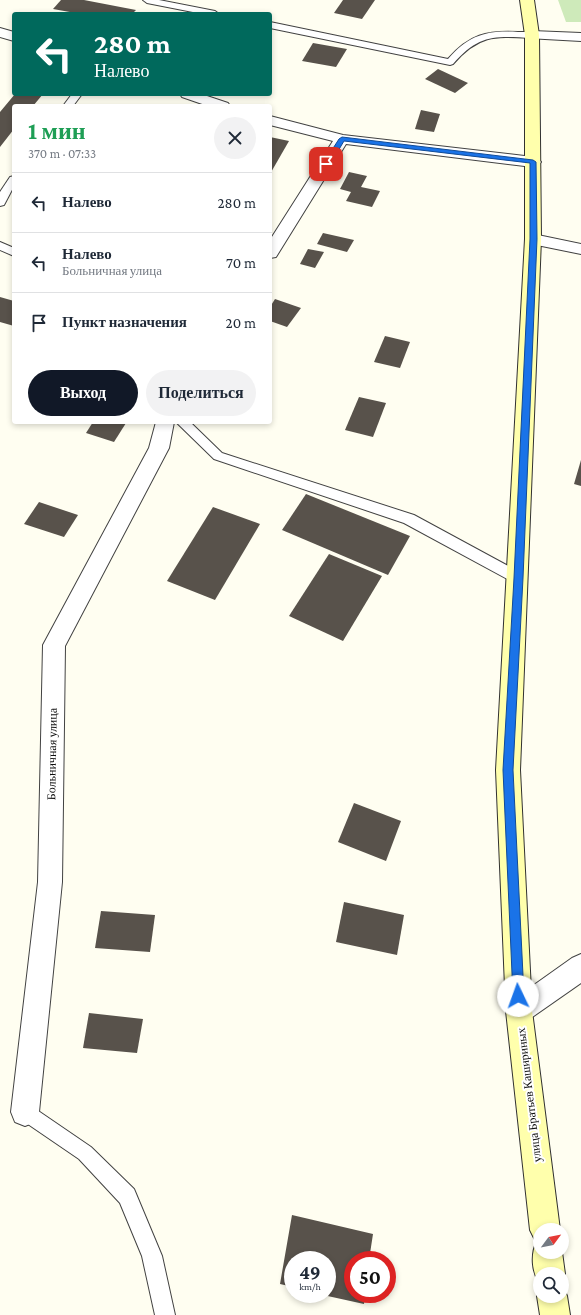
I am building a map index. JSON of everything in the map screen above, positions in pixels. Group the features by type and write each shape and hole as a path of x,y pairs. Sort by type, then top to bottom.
{"main road":[{"name":"улица Братьев Кашириных","path":"527,0 532,35 533,239 508,770 519,1011 544,1223"},
{"path":"553,1303 555,1315"}],"street":[{"path":"0,32 12,36"},
{"path":"532,35 581,37"},
{"path":"193,96 217,104"},
{"path":"272,121 342,139 533,162"},
{"path":"272,249 342,139"},
{"path":"533,239 581,249"},
{"name":"Больничная улица","path":"25,1112 50,882 54,645 159,448 165,424"},
{"path":"519,1011 581,967"}],"lane":[{"path":"147,0 205,12"},
{"path":"272,25 450,62 458,50 474,40 496,33 532,35"},
{"path":"0,203 3,187 12,180"},
{"path":"0,245 12,252"},
{"path":"184,424 218,456 409,520 518,578"},
{"path":"25,1112 85,1153 127,1196 152,1256 166,1315"}],"green space":[{"path":"558,0 581,0 581,22 566,22"}],"building":[{"path":"61,0 84,0 136,10 134,12 70,12 53,9"},
{"path":"343,0 375,0 362,19 334,13"},
{"path":"313,43 347,49 336,67 302,61"},
{"path":"438,69 468,83 455,93 425,79"},
{"path":"13,96 41,96 35,104 12,104 12,132 0,147 0,112"},
{"path":"421,110 440,114 434,132 415,129"},
{"path":"272,137 289,141 272,171"},
{"path":"349,172 367,176 361,187 380,191 372,207 346,201 351,192 340,189"},
{"path":"323,233 354,240 347,252 317,244"},
{"path":"308,249 324,252 315,268 300,264"},
{"path":"0,297 12,300 12,325 0,322"},
{"path":"275,299 301,308 287,327 272,322 272,304"},
{"path":"385,336 410,342 400,368 374,362"},
{"path":"359,397 386,403 373,437 345,430"},
{"path":"92,424 125,424 114,442 86,433"},
{"path":"581,460 581,486 574,484"},
{"path":"306,494 410,536 388,575 282,530"},
{"path":"39,502 78,515 64,537 24,524"},
{"path":"213,507 260,524 215,600 167,581"},
{"path":"329,554 382,576 343,641 289,616"},
{"path":"354,803 401,821 386,861 338,842"},
{"path":"344,902 404,915 397,955 336,942"},
{"path":"101,911 155,915 150,952 95,948"},
{"path":"89,1013 143,1019 137,1053 83,1048"},
{"path":"292,1215 373,1234 370,1251 344,1251 344,1300 336,1298 336,1251 286,1251"},
{"path":"284,1261 284,1285 280,1284"}],"route":[{"path":"326,164 342,139 533,162 533,239 508,770 518,996"}]}
